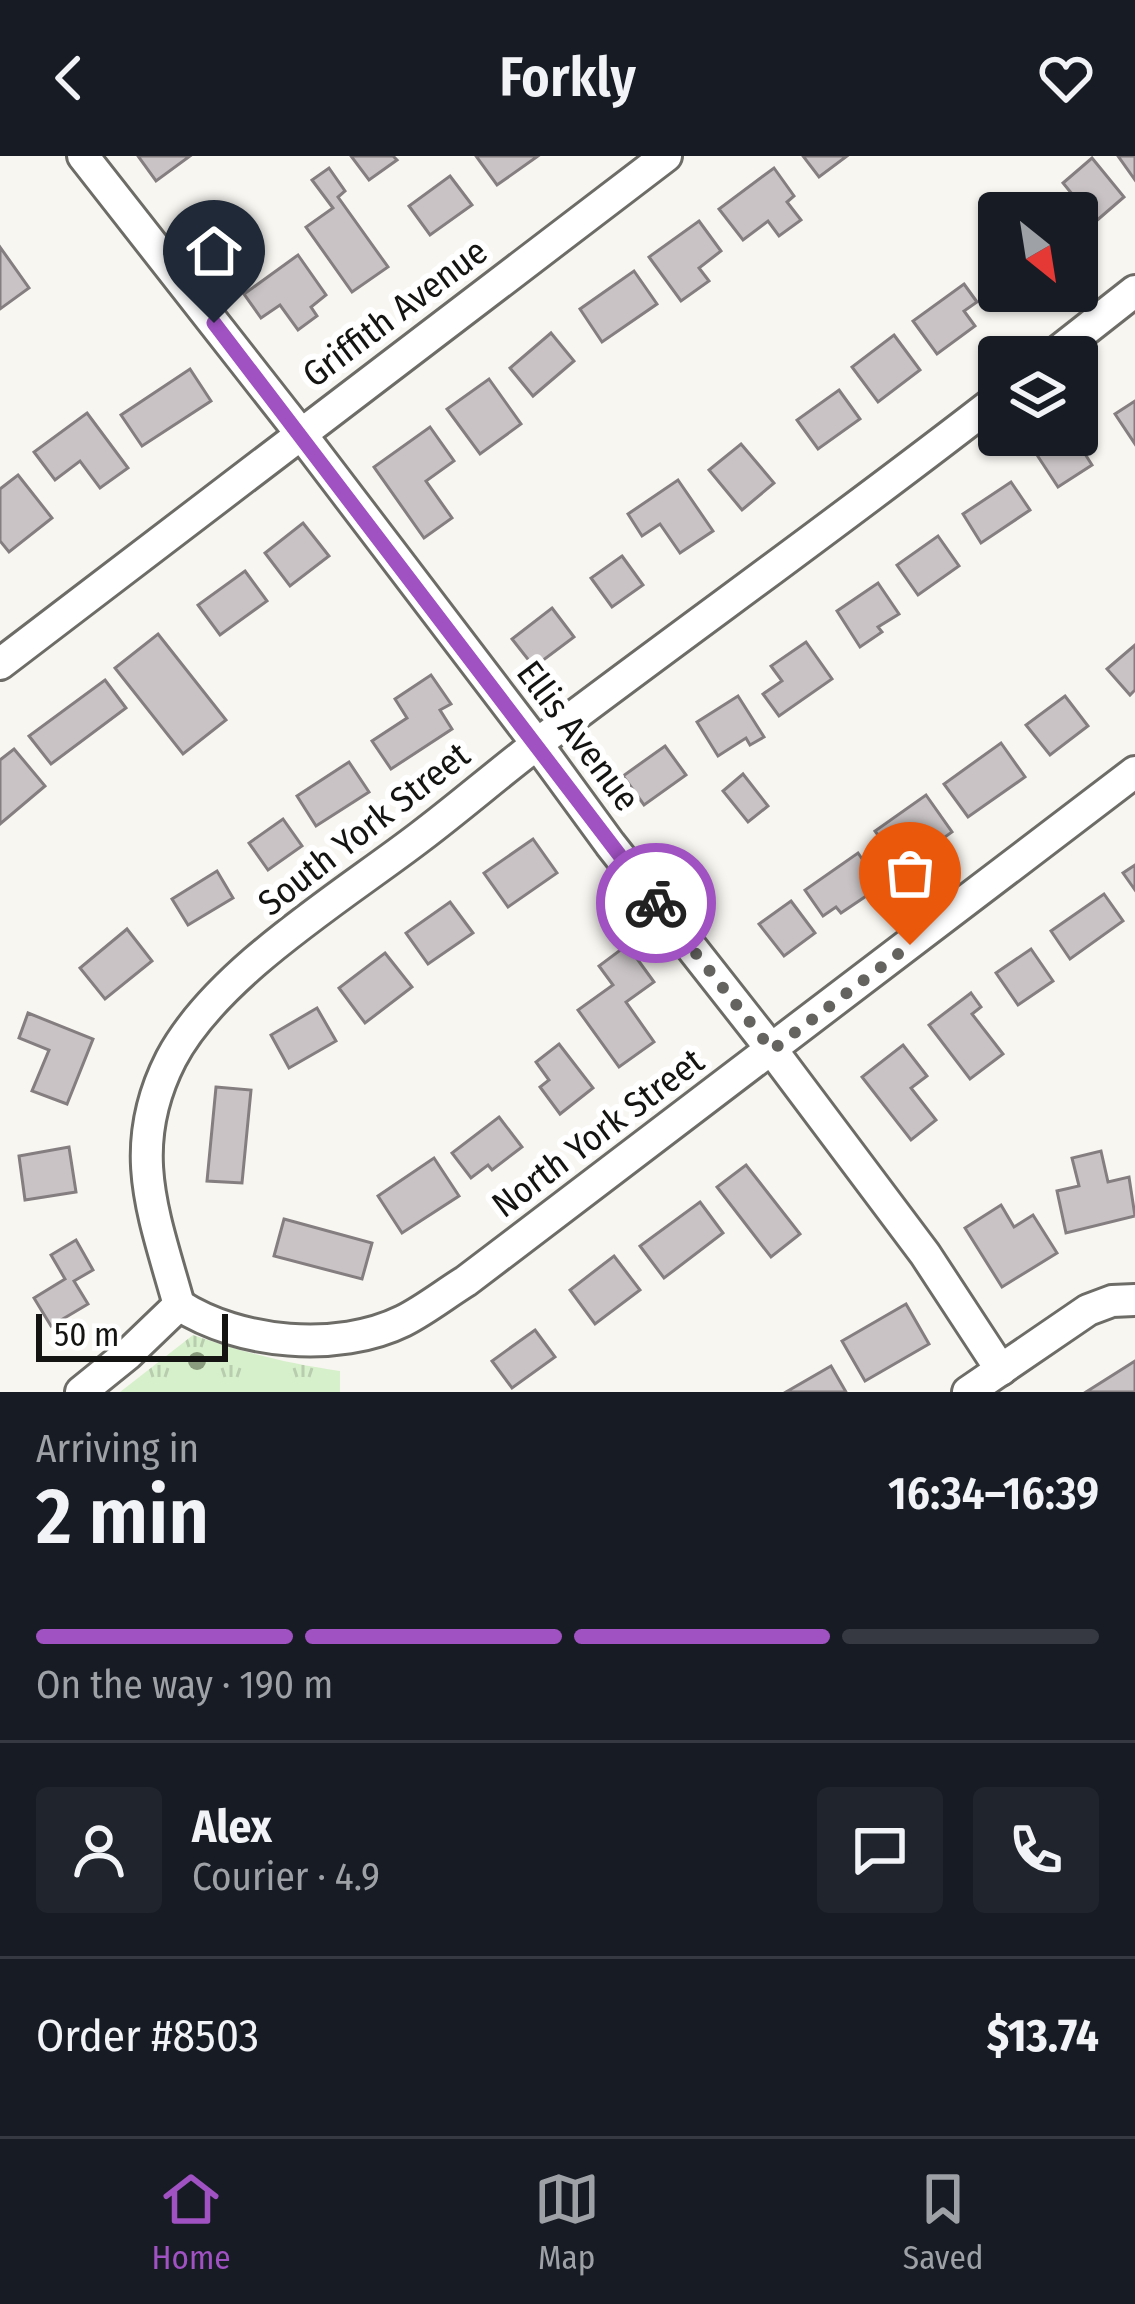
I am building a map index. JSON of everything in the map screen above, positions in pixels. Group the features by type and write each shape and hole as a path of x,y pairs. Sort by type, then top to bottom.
{"street":[{"name":"Ellis Avenue","path":"82,156 772,1050 926,1254 1000,1370"},
{"name":"Griffith Avenue","path":"0,664 666,156"},
{"path":"1078,336 1135,291"},
{"name":"South York Street","path":"179,1305 145,1168 147,1131 164,1076 193,1024 255,962 978,414"},
{"name":"North York Street","path":"179,1305 226,1326 304,1341 370,1333 402,1321 466,1281 1135,772"},
{"path":"968,1392 1088,1310 1112,1300 1135,1300"},
{"path":"81,1392 179,1305"}],"green space":[{"path":"193,1335 266,1357 340,1371 340,1392 120,1392"}],"building":[{"path":"138,156 190,156 156,181"},
{"path":"351,156 393,156 397,160 369,180"},
{"path":"476,156 538,156 497,185"},
{"path":"803,156 847,156 819,177"},
{"path":"1118,156 1135,156 1135,180"},
{"path":"1092,158 1124,197 1098,219 1098,192 1070,192 1063,183"},
{"path":"329,168 345,191 338,197 388,267 352,292 306,227 333,208 312,180"},
{"path":"774,168 794,196 787,202 801,220 779,236 768,221 743,240 719,209"},
{"path":"450,176 472,205 430,235 409,206"},
{"path":"699,221 721,251 699,268 709,281 681,301 649,257"},
{"path":"0,247 29,288 0,309"},
{"path":"298,255 326,295 311,307 317,316 298,330 280,305 261,318 244,294"},
{"path":"634,271 657,304 602,342 580,309"},
{"path":"964,284 977,302 964,311 975,326 937,354 913,321"},
{"path":"551,333 574,361 533,396 510,368"},
{"path":"894,335 920,370 878,402 852,367"},
{"path":"190,369 211,401 142,446 121,415"},
{"path":"489,379 521,424 480,454 447,409"},
{"path":"839,390 860,419 818,449 797,420"},
{"path":"1135,401 1135,444 1115,414"},
{"path":"87,413 128,468 100,488 80,461 55,480 34,452"},
{"path":"430,427 454,461 426,481 452,518 424,538 374,467"},
{"path":"741,444 774,483 742,510 709,470"},
{"path":"1038,456 1086,456 1092,465 1058,487"},
{"path":"18,475 52,518 9,552 0,541 0,489"},
{"path":"678,480 713,531 680,553 660,524 642,536 628,514"},
{"path":"1011,482 1030,510 981,543 963,514"},
{"path":"303,523 329,556 290,586 265,553"},
{"path":"938,536 959,566 918,595 897,565"},
{"path":"622,556 643,585 612,607 591,578"},
{"path":"245,571 267,601 220,635 198,605"},
{"path":"878,583 899,614 878,627 882,632 860,647 837,611"},
{"path":"552,608 574,637 534,667 512,639"},
{"path":"158,634 226,720 183,754 115,668"},
{"path":"806,642 832,679 779,716 763,694 782,681 771,666"},
{"path":"1135,645 1135,690 1130,695 1107,669"},
{"path":"431,675 451,704 440,710 452,729 391,769 372,741 407,718 395,699"},
{"path":"105,680 126,708 51,764 29,736"},
{"path":"738,696 764,737 750,745 746,738 718,756 697,722"},
{"path":"1065,696 1088,726 1050,755 1026,725"},
{"path":"1001,743 1025,777 968,817 944,784"},
{"path":"665,746 686,775 644,805 623,776"},
{"path":"14,749 45,786 0,824 0,760"},
{"path":"349,762 369,792 316,826 297,796"},
{"path":"743,774 768,806 748,822 723,791"},
{"path":"926,795 952,832 902,868 875,831"},
{"path":"283,819 302,846 268,870 249,843"},
{"path":"533,839 557,873 508,907 484,873"},
{"path":"858,853 881,886 841,913 836,907 823,916 805,890"},
{"path":"1135,865 1135,890 1123,873"},
{"path":"217,871 233,898 188,925 172,899"},
{"path":"1104,894 1123,921 1070,959 1051,931"},
{"path":"791,901 815,933 784,956 759,924"},
{"path":"450,902 473,933 428,964 406,933"},
{"path":"127,929 152,961 105,999 80,968"},
{"path":"627,945 654,982 626,1002 654,1042 619,1067 578,1010 613,985 599,966"},
{"path":"1031,949 1053,981 1018,1005 996,973"},
{"path":"385,953 412,987 365,1023 339,988"},
{"path":"971,993 981,1007 972,1014 1003,1054 970,1079 929,1025"},
{"path":"317,1008 336,1041 289,1068 271,1035"},
{"path":"28,1013 93,1039 67,1104 32,1091 49,1050 19,1038"},
{"path":"559,1044 593,1088 560,1114 540,1087 549,1080 536,1062"},
{"path":"903,1045 927,1076 911,1088 936,1120 911,1140 862,1077"},
{"path":"216,1087 251,1090 242,1183 207,1181"},
{"path":"499,1117 522,1147 492,1170 488,1165 471,1178 452,1153"},
{"path":"69,1147 76,1192 25,1200 19,1156"},
{"path":"1101,1151 1108,1182 1129,1177 1135,1216 1066,1233 1057,1191 1079,1186 1072,1158"},
{"path":"434,1158 459,1196 402,1233 378,1196"},
{"path":"746,1165 800,1234 771,1257 717,1187"},
{"path":"700,1202 723,1233 664,1278 640,1246"},
{"path":"1001,1205 1014,1227 1033,1215 1057,1253 1002,1287 965,1228"},
{"path":"284,1219 372,1243 362,1279 274,1256"},
{"path":"76,1240 93,1270 74,1281 88,1304 51,1326 34,1298 65,1279 51,1255"},
{"path":"614,1256 640,1290 595,1324 570,1290"},
{"path":"906,1304 929,1344 865,1381 842,1341"},
{"path":"535,1330 555,1357 512,1388 492,1361"},
{"path":"1135,1361 1135,1392 1086,1392"},
{"path":"831,1366 846,1392 786,1392"}],"way so far":[{"path":"656,903 772,1050 910,945"}],"route":[{"path":"214,323 656,903"}]}
